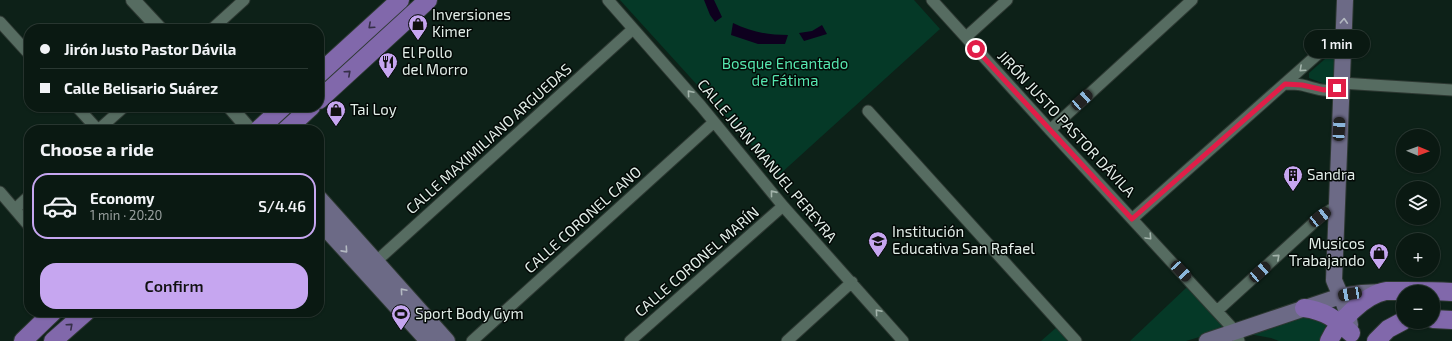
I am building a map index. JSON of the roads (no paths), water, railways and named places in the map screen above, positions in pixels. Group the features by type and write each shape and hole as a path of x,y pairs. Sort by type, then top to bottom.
{"main road":[{"path":"324,69 400,0"},
{"path":"324,95 428,0"},
{"path":"1345,0 1334,280 1341,296 1348,328"},
{"path":"263,125 278,112"},
{"path":"291,125 306,112"},
{"path":"324,205 428,341"},
{"path":"324,225 371,266 447,341"},
{"path":"1207,341 1238,336 1304,308 1341,296 1362,292 1452,292"},
{"path":"1329,341 1333,332 1348,328 1362,302 1386,292"},
{"path":"1304,308 1321,311 1348,328"},
{"path":"22,341 48,317"},
{"path":"54,341 80,317"},
{"path":"1440,319 1452,320"},
{"path":"1376,341 1388,329 1396,325"}],"street":[{"path":"134,0 156,24"},
{"path":"218,24 244,0"},
{"name":"CALLE JUAN MANUEL PEREYRA","path":"608,0 714,122 783,206 903,341"},
{"name":"JIRÓN JUSTO PASTOR DÁVILA","path":"932,0 1217,311 1238,336"},
{"path":"966,37 1007,0"},
{"path":"1050,130 1192,0"},
{"path":"0,22 24,48"},
{"name":"CALLE MAXIMILIANO ARGUEDAS","path":"371,266 634,29"},
{"path":"1132,219 1327,46 1338,47 1343,52"},
{"path":"1285,84 1302,85 1324,90 1333,89 1341,83 1452,90"},
{"path":"868,111 1076,341"},
{"path":"82,112 93,125"},
{"path":"104,125 118,112"},
{"path":"234,112 246,125"},
{"name":"CALLE CORONEL CANO","path":"472,341 714,122"},
{"path":"0,192 24,220"},
{"path":"15,209 24,201"},
{"name":"CALLE CORONEL MARÍN","path":"630,341 783,206"},
{"path":"1217,311 1320,217 1336,206"},
{"path":"787,341 852,282"}],"place":[{"name":"Inversiones Kimer","path":"418,41"},
{"name":"El Pollo del Morro","path":"388,79"},
{"name":"Tai Loy","path":"336,127"},
{"name":"Sandra","path":"1293,192"},
{"name":"Institución Educativa San Rafael","path":"878,258"},
{"name":"Musicos Trabajando","path":"1379,270"},
{"name":"Sport Body Gym","path":"401,331"}],"park label":[{"name":"Bosque Encantado de Fátima","path":"785,72"}]}
